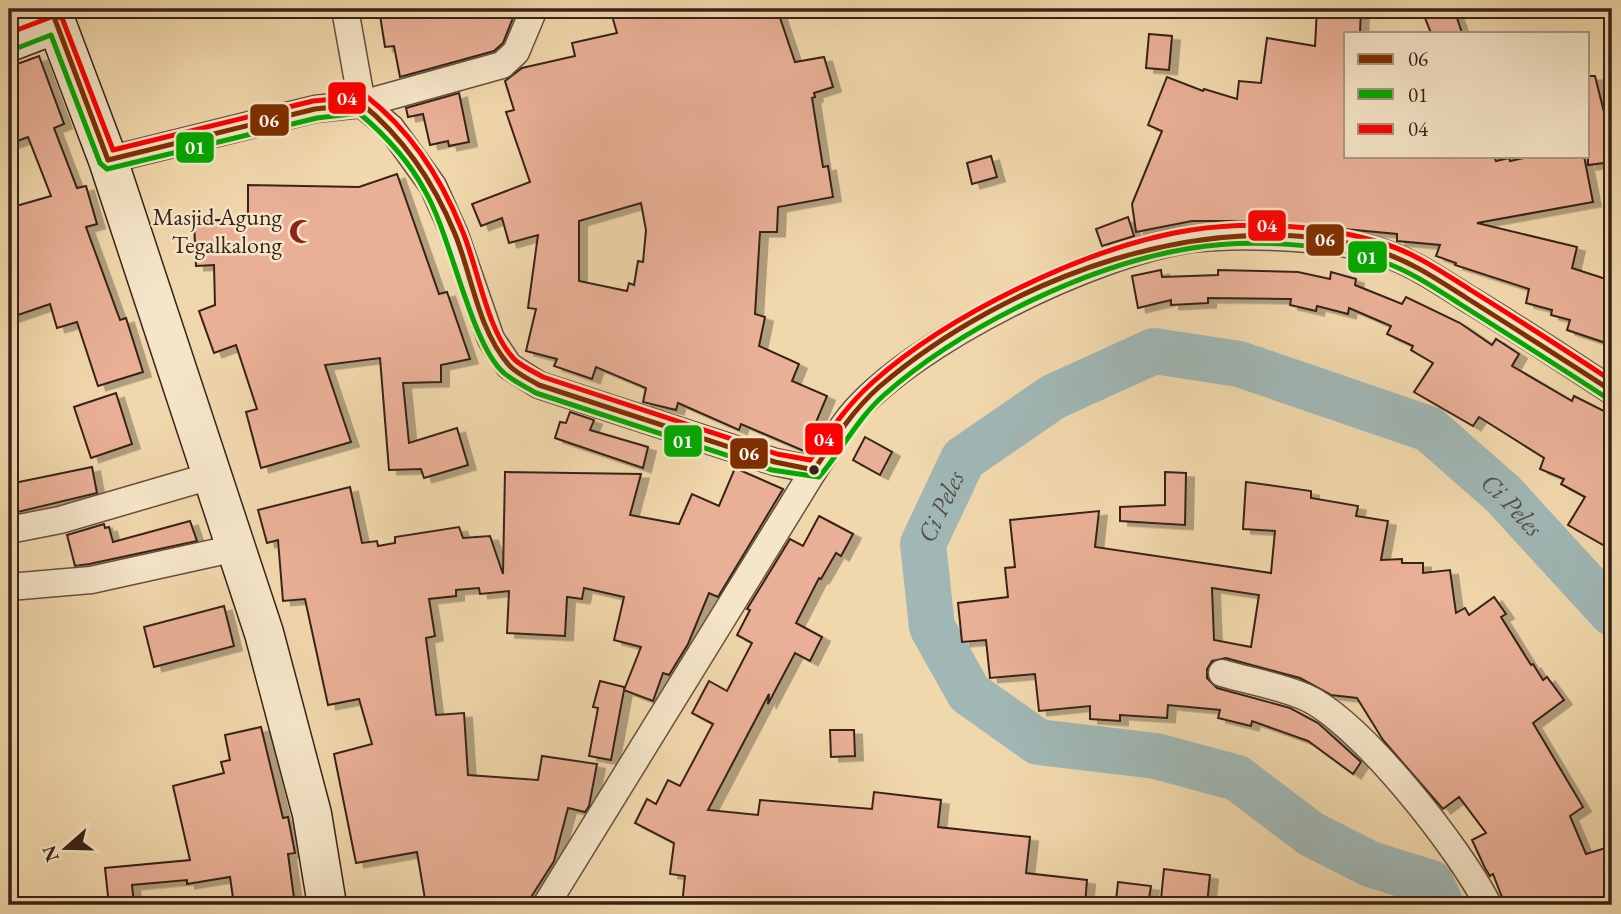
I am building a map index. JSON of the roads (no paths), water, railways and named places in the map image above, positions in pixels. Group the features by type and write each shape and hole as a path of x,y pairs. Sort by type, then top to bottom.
{"main road":[{"path":"9,42 54,16 108,160 264,633 312,814 327,905"}],"street":[{"path":"345,9 362,104 391,128 433,186 455,235 491,339 509,366 539,385 762,458 814,470"},
{"path":"108,160 315,109 362,104 502,65 516,52 534,9"},
{"path":"546,905 814,470 851,416 896,374 940,341 1089,270 1152,248 1225,236 1323,242 1371,249 1413,264 1612,391"},
{"path":"9,530 60,520 214,475"},
{"path":"9,587 91,580 236,548"},
{"path":"1222,673 1305,697 1338,717 1364,740 1408,793 1477,883 1488,905"}],"waterway":[{"name":"Ci Peles","path":"1441,905 1431,883 1370,864 1311,834 1237,778 1156,756 1038,742 969,693 932,627 923,544 963,459 1053,397 1154,351 1239,364 1429,429 1503,494 1612,613"}],"place":[{"name":"Masjid Agung Tegalkalong","path":"302,231"}]}
